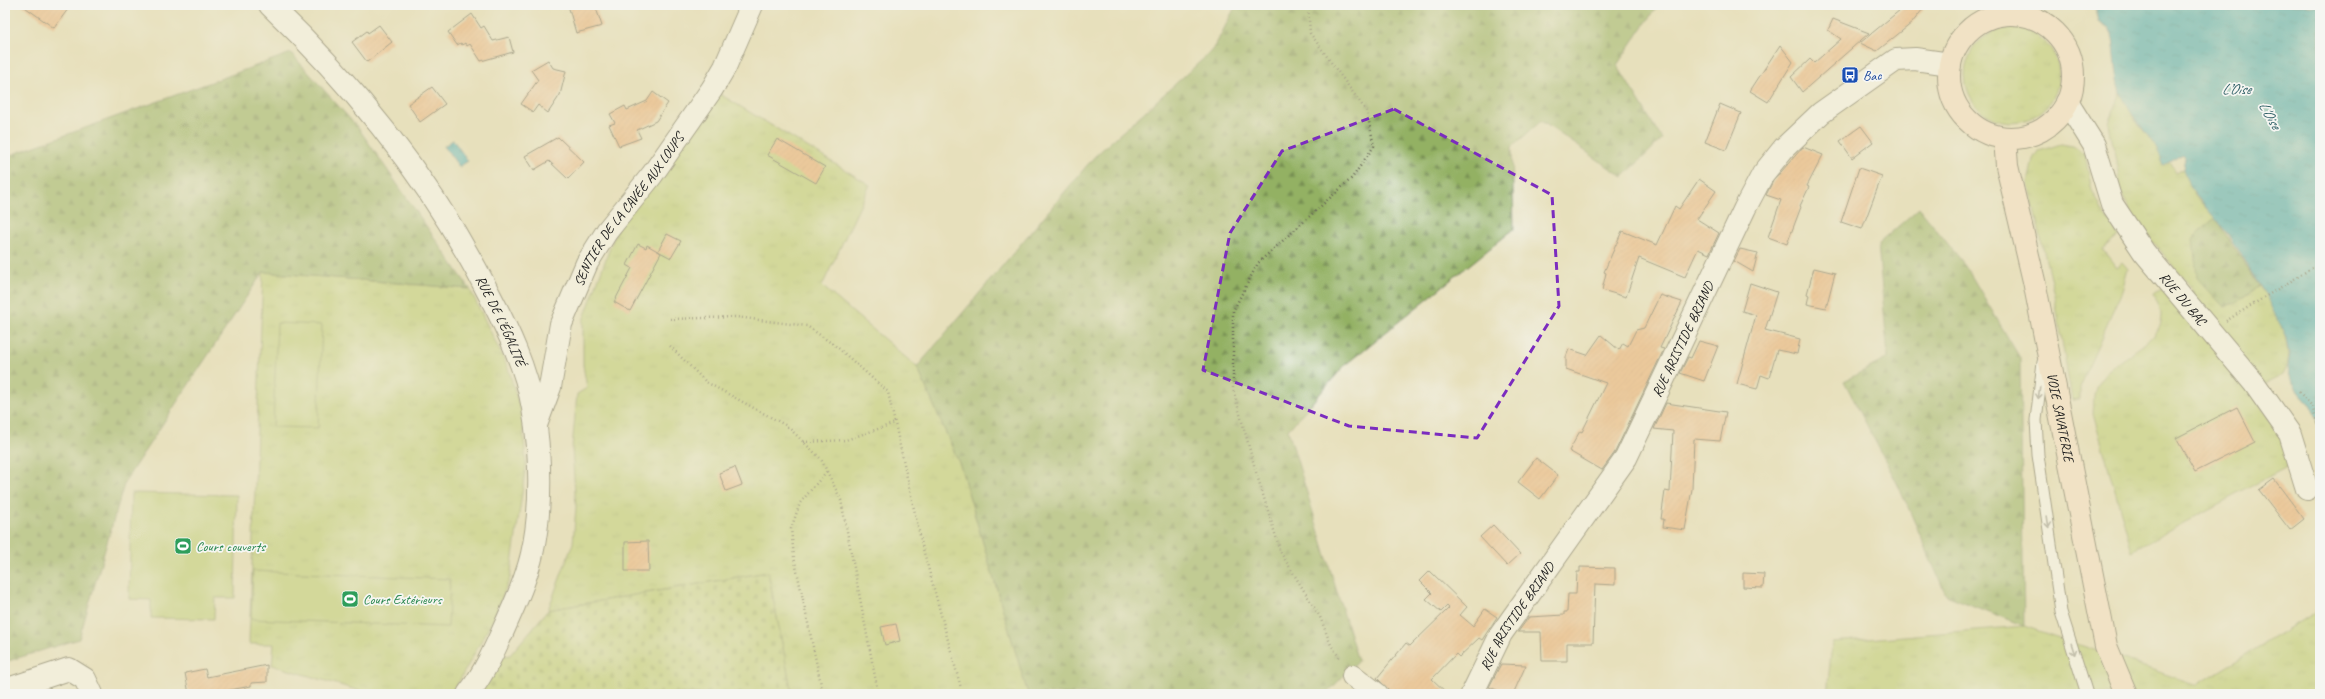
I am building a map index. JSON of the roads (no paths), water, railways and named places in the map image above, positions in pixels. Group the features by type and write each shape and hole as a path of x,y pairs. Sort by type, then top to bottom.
{"main road":[{"path":"2001,10 2038,20 2054,31 2066,46 2072,64 2072,83 2067,102 2057,118 2042,130 2024,136 2005,138 1985,132 1968,121 1956,104 1949,85 1950,64 1956,46 1968,31 1983,20 2001,10"},
{"name":"VOIE SAVATERIE","path":"2005,138 2007,166 2046,340 2106,646 2126,694"}],"street":[{"name":"RUE DE L'ÉGALITÉ","path":"270,5 300,34 357,96 390,136 445,213 478,271 514,345 530,393 536,427 538,478 536,529 532,553 518,595 488,664 468,694"},
{"name":"SENTIER DE LA CAVÉE AUX LOUPS","path":"536,427 548,392 561,324 584,268 607,231 652,175 712,90 725,67 752,5"},
{"name":"RUE ARISTIDE BRIAND","path":"1472,694 1501,634 1626,458 1744,208 1763,174 1784,148 1821,113 1896,60 1915,59 1950,64"},
{"name":"RUE DU BAC","path":"2067,102 2094,145 2112,204 2144,252 2254,383 2290,434 2307,489"},
{"path":"5,690 69,669 85,679 92,694"},
{"path":"1353,676 1377,694"}],"lane":[{"path":"2046,340 2036,420 2038,455 2061,612 2088,694"}],"water":[{"name":"L’Oise","path":"2094,5 2320,5 2320,432 2312,406 2299,392 2291,380 2288,368 2290,353 2287,338 2263,291 2227,233 2190,188 2183,169 2185,157 2183,154 2164,165 2155,146 2125,103 2118,79 2112,34 2109,28 2098,21"},
{"path":"453,140 468,161 459,167 444,146"}],"place":[{"name":"Bac","path":"1850,75"},
{"name":"Cours couverts","path":"183,546"},
{"name":"Cours Extérieurs","path":"350,599"}],"water label":[{"name":"L'Oise","path":"2270,115"}]}
